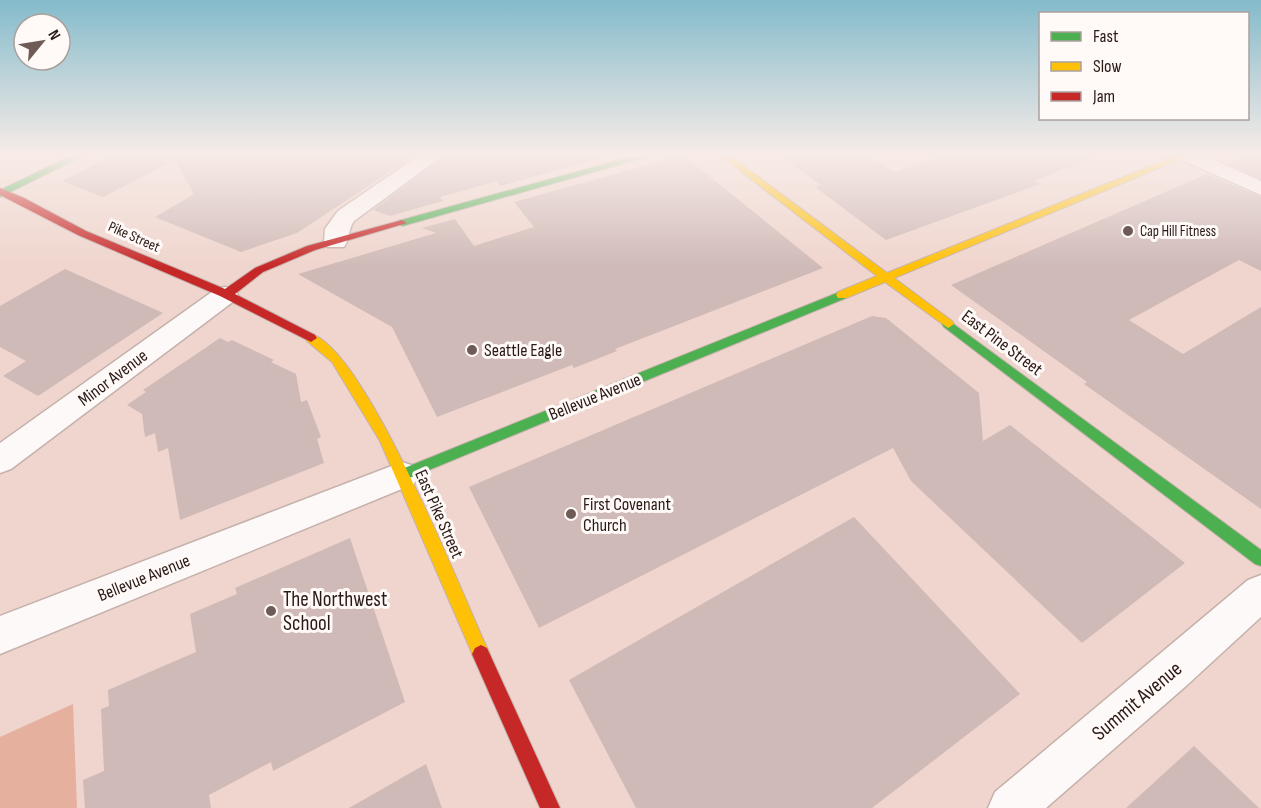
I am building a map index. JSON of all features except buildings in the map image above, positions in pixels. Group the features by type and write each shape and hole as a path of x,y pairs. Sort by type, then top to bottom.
{"main road":[{"name":"Pike Street","path":"1,192 23,200 74,229 225,295"},
{"path":"225,295 269,265 311,248 517,192"},
{"name":"East Pine Street","path":"772,192 1261,559"},
{"name":"Bellevue Avenue","path":"402,475 1098,192"},
{"name":"East Pike Street","path":"225,295 298,329 331,353 346,372 386,439 550,808"}],"street":[{"path":"336,242 337,229 346,216 381,192"},
{"name":"Minor Avenue","path":"0,460 225,295"},
{"name":"Bellevue Avenue","path":"0,635 402,475"},
{"name":"Summit Avenue","path":"1011,808 1172,672 1261,592"}],"shaded area":[{"path":"73,704 77,808 0,808 0,737"}],"traffic: fast":[{"path":"0,194 5,192"},
{"path":"402,223 516,192"},
{"path":"402,475 842,295"},
{"path":"948,324 1261,559"}],"traffic: slow":[{"path":"772,192 948,324"},
{"path":"842,295 1096,192"},
{"path":"311,338 336,359 386,439 481,654"}],"traffic: jam":[{"path":"2,192 82,233 256,308 311,338"},
{"path":"225,295 259,270 311,248 402,223"},
{"path":"481,654 550,808"}],"place":[{"name":"Cap Hill Fitness","path":"1128,231"},
{"name":"Seattle Eagle","path":"472,350"},
{"name":"First Covenant Church","path":"571,514"},
{"name":"The Northwest School","path":"271,611"}]}
